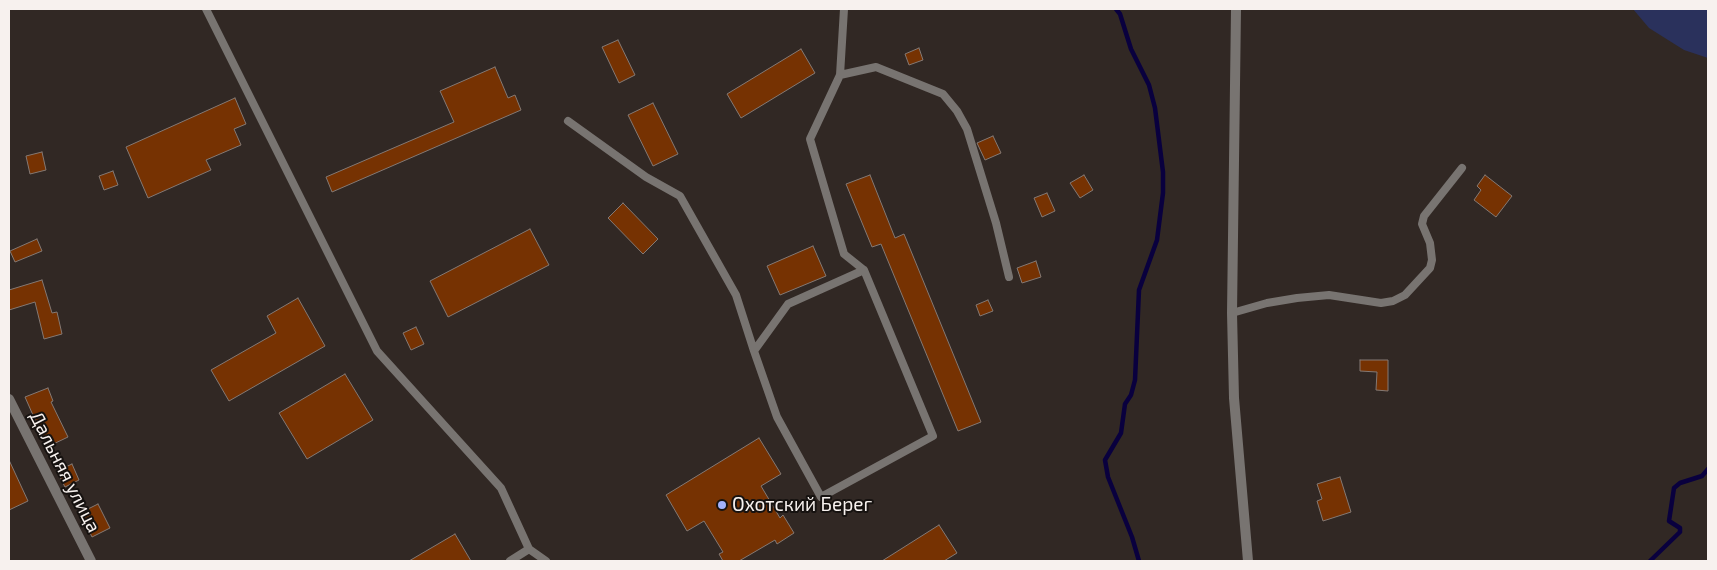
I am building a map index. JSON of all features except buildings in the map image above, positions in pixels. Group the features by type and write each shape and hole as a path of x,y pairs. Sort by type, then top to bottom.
{"street":[{"path":"1236,9 1232,313 1234,398 1248,561"},
{"name":"Дальняя улица","path":"9,399 91,561"}],"lane":[{"path":"206,9 377,351 501,488 529,549 546,561"},
{"path":"568,121 646,177 680,196 736,295 777,417 821,497 933,436 864,270 844,254 810,140 840,75 844,9"},
{"path":"840,75 876,67 943,94 948,100 967,129 996,223 1008,278"},
{"path":"1232,313 1266,303 1297,298 1329,295 1381,303 1393,301 1405,294 1430,268 1432,260 1430,243 1422,224 1424,216 1462,168"},
{"path":"754,351 788,304 864,270"},
{"path":"510,561 529,549"}],"shaded area":[{"path":"1633,9 1708,9 1708,58 1684,50 1649,28"}],"waterway":[{"path":"1116,9 1120,14 1131,49 1149,85 1155,108 1163,172 1163,193 1157,240 1139,290 1135,380 1131,395 1125,404 1121,433 1105,460 1108,477 1132,537 1139,561"},
{"path":"1650,561 1680,532 1680,528 1669,521 1674,488 1680,483 1702,476 1708,469"}],"place":[{"name":"Охотский Берег","path":"722,505"}]}
